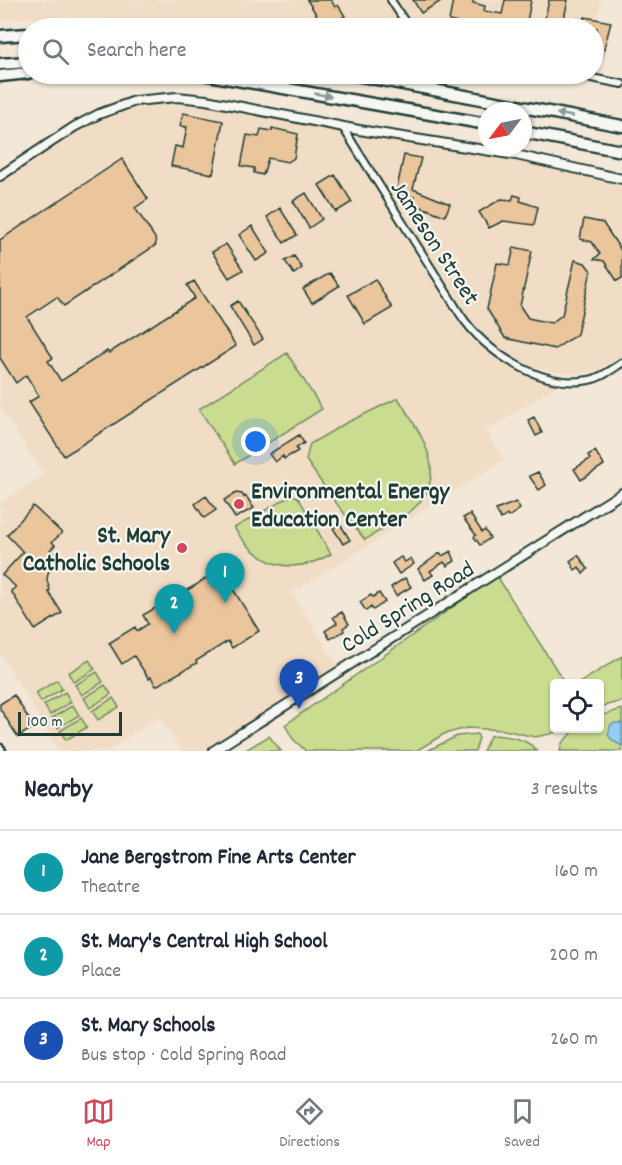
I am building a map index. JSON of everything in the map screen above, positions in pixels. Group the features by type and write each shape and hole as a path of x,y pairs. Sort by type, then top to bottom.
{"highway":[{"path":"0,36 18,35"},
{"path":"0,64 18,63"},
{"path":"0,76 18,74"},
{"path":"260,84 478,122"},
{"path":"402,84 622,126"},
{"path":"532,134 622,151"}],"street":[{"path":"391,0 403,18"},
{"path":"604,80 622,84"},
{"path":"0,176 90,118 118,106 156,98 177,97 516,155 622,179"},
{"name":"Jameson Street","path":"342,126 468,326 489,347 514,364 543,376 580,381 599,378 622,363"},
{"name":"Cold Spring Road","path":"213,751 622,493"}],"shaded area":[{"path":"0,0 601,0 598,18 93,18 63,16 0,20"},
{"path":"160,102 194,104 478,154 478,156 537,164 622,185 622,356 598,370 571,374 539,369 501,350 471,324 419,243 411,248 455,318 473,340 506,365 560,384 486,431 504,460 292,593 338,666 203,751 181,751 159,717 107,751 59,751 0,654 0,503 44,475 0,407 0,181 88,123 130,107"}],"green space":[{"path":"287,353 322,409 235,464 199,409"},
{"path":"398,398 415,425 428,454 431,468 430,483 424,497 412,510 365,540 306,460 310,444 346,423"},
{"path":"292,495 298,497 331,554 302,565 289,566 265,559 244,541 234,528"},
{"path":"497,576 562,679 550,679 550,733 553,733 535,737 504,730 467,728 444,734 416,751 306,751 293,739 285,725"},
{"path":"622,656 622,701 604,706 604,679 585,679"},
{"path":"89,660 95,669 74,682 68,673"},
{"path":"97,672 103,682 82,695 75,685"},
{"path":"57,680 62,689 41,702 36,693"},
{"path":"105,685 111,694 90,708 84,698"},
{"path":"65,692 71,702 50,715 44,705"},
{"path":"113,698 119,707 98,720 92,711"},
{"path":"73,705 79,715 58,728 52,718"},
{"path":"622,709 622,751 560,751 562,743 572,733 604,733 604,715"},
{"path":"81,718 87,727 66,740 60,731"},
{"path":"477,734 479,738 475,751 427,751 457,736"},
{"path":"269,736 281,751 244,751"},
{"path":"490,736 523,741 537,751 483,751"}],"water":[{"path":"622,723 622,746 608,735 611,724"}],"building":[{"path":"307,0 331,0 335,7 338,5 345,16 342,18 318,17"},
{"path":"413,0 443,0 421,13"},
{"path":"453,0 473,0 473,3 485,6 484,11 502,14 505,0 531,0 528,18 450,18"},
{"path":"549,0 568,0 564,18 545,18"},
{"path":"604,21 611,22 604,49"},
{"path":"183,113 223,121 213,174 171,166 175,146 183,148 187,127 180,126"},
{"path":"272,128 298,134 294,158 288,162 268,158 263,175 254,173 254,168 241,166 247,135 259,137 261,129 272,131"},
{"path":"404,155 421,158 413,189 450,204 445,216 411,203 414,197 396,193"},
{"path":"122,159 148,199 135,208 155,238 156,245 64,306 57,297 27,317 53,358 48,361 61,381 195,298 187,285 194,281 236,346 64,456 29,402 39,396 26,375 16,383 0,358 0,240"},
{"path":"335,175 352,202 336,212 319,185"},
{"path":"306,193 322,219 309,228 293,201"},
{"path":"514,195 521,197 520,201 538,207 534,225 503,221 489,228 479,212 501,199 512,200"},
{"path":"280,208 297,235 284,243 267,217"},
{"path":"584,219 603,223 622,252 622,278 617,281 604,261 594,259 600,254 592,242 580,239"},
{"path":"252,226 269,253 256,261 239,235"},
{"path":"226,244 243,270 229,278 212,252"},
{"path":"514,247 532,251 520,306 528,318 551,323 562,315 575,260 585,263 591,271 577,334 555,349 505,338 487,309 497,263 510,265"},
{"path":"294,256 302,268 294,274 285,261"},
{"path":"330,273 339,286 312,303 303,289"},
{"path":"375,279 392,308 365,324 348,295"},
{"path":"238,301 263,339 254,345 230,306"},
{"path":"534,417 542,433 536,436 528,420"},
{"path":"299,435 304,443 296,448 298,451 284,459 283,456 275,462 269,454"},
{"path":"595,451 604,465 581,480 574,469 590,459 588,455"},
{"path":"538,472 546,485 539,490 529,476"},
{"name":"Environmental Energy Education Center","path":"236,493 246,496 254,508 235,518 224,500"},
{"path":"206,496 216,510 204,518 195,504"},
{"path":"516,502 520,509 501,519 496,510"},
{"path":"33,506 62,533 52,542 55,545 50,550 57,557 51,564 53,566 48,573 47,580 50,590 48,591 62,613 35,630 11,591 16,587 2,575 23,552 7,535"},
{"path":"470,514 482,532 485,530 490,538 480,545 474,537 476,535 463,518"},
{"path":"340,524 350,540 343,544 333,528"},
{"path":"451,551 455,561 447,566 444,562 430,571 433,575 425,580 418,569 440,553 442,556"},
{"path":"578,555 588,569 583,574 579,567 575,570 570,561"},
{"path":"401,557 405,562 411,558 414,564 399,574 392,563"},
{"path":"220,568 259,631 232,648 228,641 196,661 197,663 156,686 134,656 122,664 109,643 135,627 137,631 148,624 143,615 196,585"},
{"path":"405,578 411,587 396,596 391,587"},
{"path":"379,593 385,602 373,610 371,607 366,611 360,602"},
{"path":"342,612 349,624 343,628 344,631 330,639 325,631 337,623 333,617"},
{"path":"14,695 34,727 18,737 0,709 0,704"}],"place":[{"name":"Environmental Energy Education Center","path":"239,504"},
{"name":"St. Mary Catholic Schools","path":"182,548"},
{"name":"Jane Bergstrom Fine Arts Center","path":"225,603"},
{"name":"St. Mary's Central High School","path":"174,634"},
{"name":"St. Mary Schools","path":"299,709"}]}
